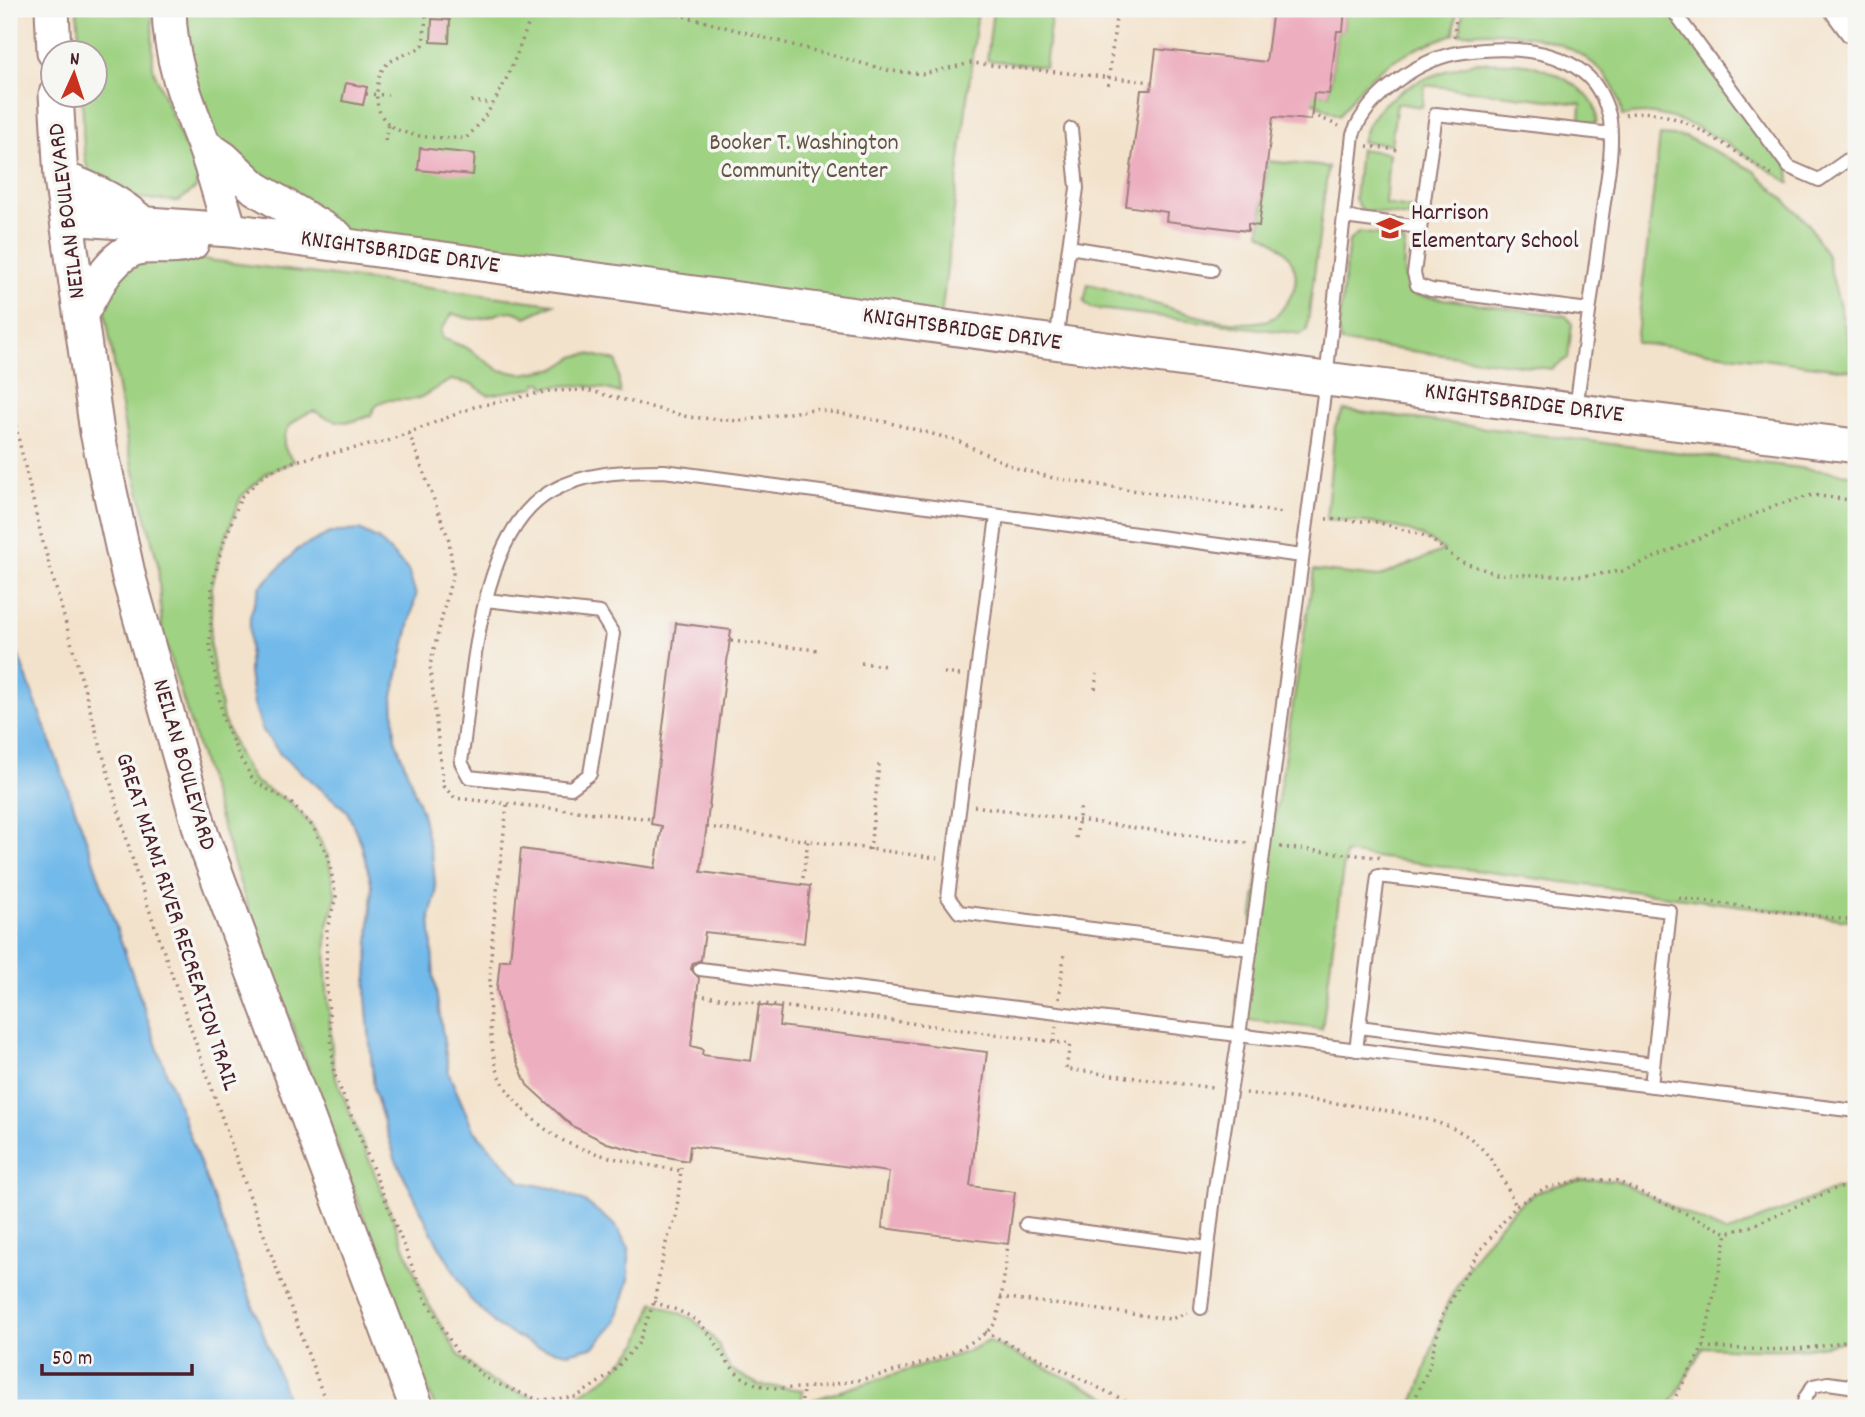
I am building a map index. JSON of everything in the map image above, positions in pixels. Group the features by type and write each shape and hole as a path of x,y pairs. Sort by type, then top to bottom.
{"street":[{"path":"52,9 53,38"},
{"path":"80,314 103,275 121,257 138,248 186,245 230,230 204,145 175,70 170,41 169,9"},
{"path":"1842,9 1856,28"},
{"name":"NEILAN BOULEVARD","path":"57,108 61,178 97,432 129,578 202,836 417,1408"},
{"path":"204,145 223,158 255,188 355,247"},
{"path":"61,178 92,188 126,208 143,223"},
{"name":"KNIGHTSBRIDGE DRIVE","path":"67,218 230,230 1326,379 1856,446"}],"lane":[{"path":"1672,9 1789,167 1819,180 1856,153"},
{"path":"1201,1308 1326,379 1353,134 1360,118 1379,95 1413,70 1460,52 1502,49 1534,52 1574,65 1594,83 1610,120 1611,134 1576,411"},
{"path":"1589,310 1431,290 1417,285 1414,273 1436,114 1611,134"},
{"path":"1056,343 1077,188 1071,129"},
{"path":"1344,217 1420,227"},
{"path":"1069,247 1212,270"},
{"path":"486,600 600,613 613,634 590,774 571,788 469,777 461,762 486,600 503,546 522,514 550,492 621,471 664,471 1302,556"},
{"path":"997,516 948,897 959,912 1251,949"},
{"path":"1356,1050 1378,876 1670,911 1651,1086"},
{"path":"700,969 1856,1111"},
{"path":"1359,1027 1653,1064"},
{"path":"1026,1224 1208,1248"},
{"path":"1803,1408 1805,1398 1813,1386 1828,1383 1856,1387"}],"path":[{"path":"472,14 427,9 423,46 411,55 385,66 379,77 376,105 388,123 404,134 466,138 484,121 534,9"},
{"path":"657,9 891,71 923,74 971,64 1152,82"},
{"path":"1108,85 1117,9"},
{"path":"1453,40 1457,9"},
{"path":"366,94 388,95"},
{"path":"471,101 492,104"},
{"path":"1610,120 1632,113 1686,122 1786,183 1819,180"},
{"path":"1312,114 1339,127"},
{"path":"385,141 388,123"},
{"path":"1365,146 1398,150"},
{"name":"GREAT MIAMI RIVER RECREATION TRAIL","path":"9,398 42,539 136,872 247,1189 328,1408"},
{"path":"1326,519 1377,522 1428,537 1459,561 1497,574 1582,576 1623,571 1776,505 1813,495 1856,501"},
{"path":"731,641 818,650"},
{"path":"861,663 886,666"},
{"path":"944,673 962,676"},
{"path":"1095,689 1097,674"},
{"path":"870,850 879,764"},
{"path":"1076,838 1081,804"},
{"path":"507,805 489,993 489,1037 502,1081 528,1114 567,1142 617,1159 683,1171"},
{"path":"972,806 1247,843"},
{"path":"707,827 953,860"},
{"path":"802,885 808,841"},
{"path":"1059,1001 1064,954"},
{"path":"697,995 1070,1044 1066,1069 1387,1112 1428,1121 1466,1135 1496,1163 1516,1206"},
{"path":"1054,1042 1056,1027"},
{"path":"1411,1408 1428,1369 1443,1314 1478,1253 1516,1206 1543,1189 1581,1180 1615,1180 1727,1233 1751,1226 1835,1189 1856,1185"},
{"path":"1669,1408 1703,1347 1727,1233"},
{"path":"654,1302 693,1319 716,1341 730,1369 759,1385 803,1390 864,1380 943,1354 978,1338 996,1322 1008,1244"},
{"path":"1000,1297 1171,1320 1201,1308"},
{"path":"985,1332 1140,1408"},
{"path":"1703,1347 1776,1350 1831,1346 1856,1337"},
{"path":"801,1408 803,1390"}],"green space":[{"path":"77,9 152,9 153,69 199,175 196,188 179,201 126,196 102,186 93,177 87,166 84,149 82,108 108,108 108,38 79,38"},
{"name":"Booker T. Washington Community Center","path":"169,9 978,9 940,326 354,247 223,158"},
{"path":"993,9 1052,9 1045,67 987,60"},
{"path":"1340,9 1457,9 1454,34 1417,48 1375,73 1339,116 1309,100 1313,92 1329,94 1337,31 1343,30 1345,13 1339,12"},
{"path":"1463,9 1672,9 1789,167 1790,183 1731,146 1687,123 1643,113 1622,116 1615,91 1602,72 1583,56 1560,45 1509,33 1460,34"},
{"path":"1477,62 1526,64 1561,77 1591,101 1596,112 1596,123 1580,123 1581,104 1425,85 1422,107 1397,103 1391,144 1362,142 1368,125 1378,110 1407,87 1442,72"},
{"path":"1660,135 1686,137 1755,171 1808,223 1827,256 1856,371 1636,343"},
{"path":"1360,149 1389,153 1385,204 1410,208 1409,217 1362,210 1355,199"},
{"path":"1267,161 1328,167 1307,330 1301,334 1091,308 1084,302 1088,284 1209,319 1256,322 1275,317 1292,294 1295,273 1287,254 1280,246 1260,233"},
{"path":"1359,232 1399,238 1405,244 1405,277 1415,295 1566,316 1572,324 1568,358 1551,369 1341,342 1338,331 1349,241"},
{"path":"152,253 554,304 526,317 513,311 475,319 452,314 441,330 442,338 467,348 499,370 522,374 557,368 576,356 589,354 617,361 620,393 591,386 544,387 543,383 536,383 536,387 488,395 472,384 451,380 419,398 379,403 371,415 356,420 335,421 314,411 305,414 291,425 286,431 284,446 295,461 266,473 241,497 221,550 212,587 210,645 223,719 239,756 254,781 291,803 313,827 328,856 336,897 327,929 326,976 334,1073 425,1298 458,1354 490,1381 539,1400 576,1397 610,1375 638,1344 654,1302 693,1319 716,1341 730,1369 759,1385 803,1390 801,1408 435,1408 245,899 162,632 158,564 128,448 105,310 105,287"},
{"path":"1344,410 1856,475 1856,921 1345,853 1322,1029 1240,1019 1262,843 1271,844 1314,570 1378,577 1444,550 1417,534 1388,525 1326,519 1335,426"},
{"path":"1581,1180 1615,1180 1727,1233 1835,1189 1856,1185 1856,1337 1800,1349 1703,1347 1669,1408 1411,1408 1449,1301 1484,1244 1514,1209 1530,1197 1544,1189"},
{"path":"988,1341 1131,1408 808,1408 809,1401 966,1352"}],"water":[{"path":"359,530 379,540 408,570 416,595 393,696 395,738 422,813 433,862 436,894 430,916 434,978 449,1074 473,1129 521,1182 556,1189 587,1203 615,1225 629,1248 629,1279 616,1322 595,1346 568,1353 537,1347 498,1327 470,1299 434,1237 395,1158 374,1090 366,997 372,886 361,843 347,811 281,755 262,729 254,704 249,673 250,616 260,587 298,549 330,533"},
{"path":"9,630 84,833 161,1058 291,1408 9,1408"}],"building":[{"path":"1273,9 1345,9 1343,31 1337,31 1329,94 1314,93 1311,120 1273,117 1259,226 1248,224 1248,231 1166,221 1167,212 1126,206 1141,90 1151,90 1156,49 1266,62"},
{"path":"432,19 450,20 449,43 431,42"},
{"path":"346,83 367,87 363,105 342,101"},
{"path":"420,148 475,154 473,175 418,170"},
{"path":"676,623 731,630 701,872 810,886 804,943 705,932 701,960 693,963 691,969 699,978 691,1046 703,1049 702,1055 751,1061 759,1005 781,1008 779,1026 987,1052 970,1186 1015,1192 1008,1244 882,1228 889,1172 690,1146 688,1161 641,1152 607,1143 572,1126 527,1085 506,1035 497,989 500,960 510,960 521,849 655,868 662,826 651,824"}],"place":[{"name":"Harrison Elementary School","path":"1390,228"}]}
